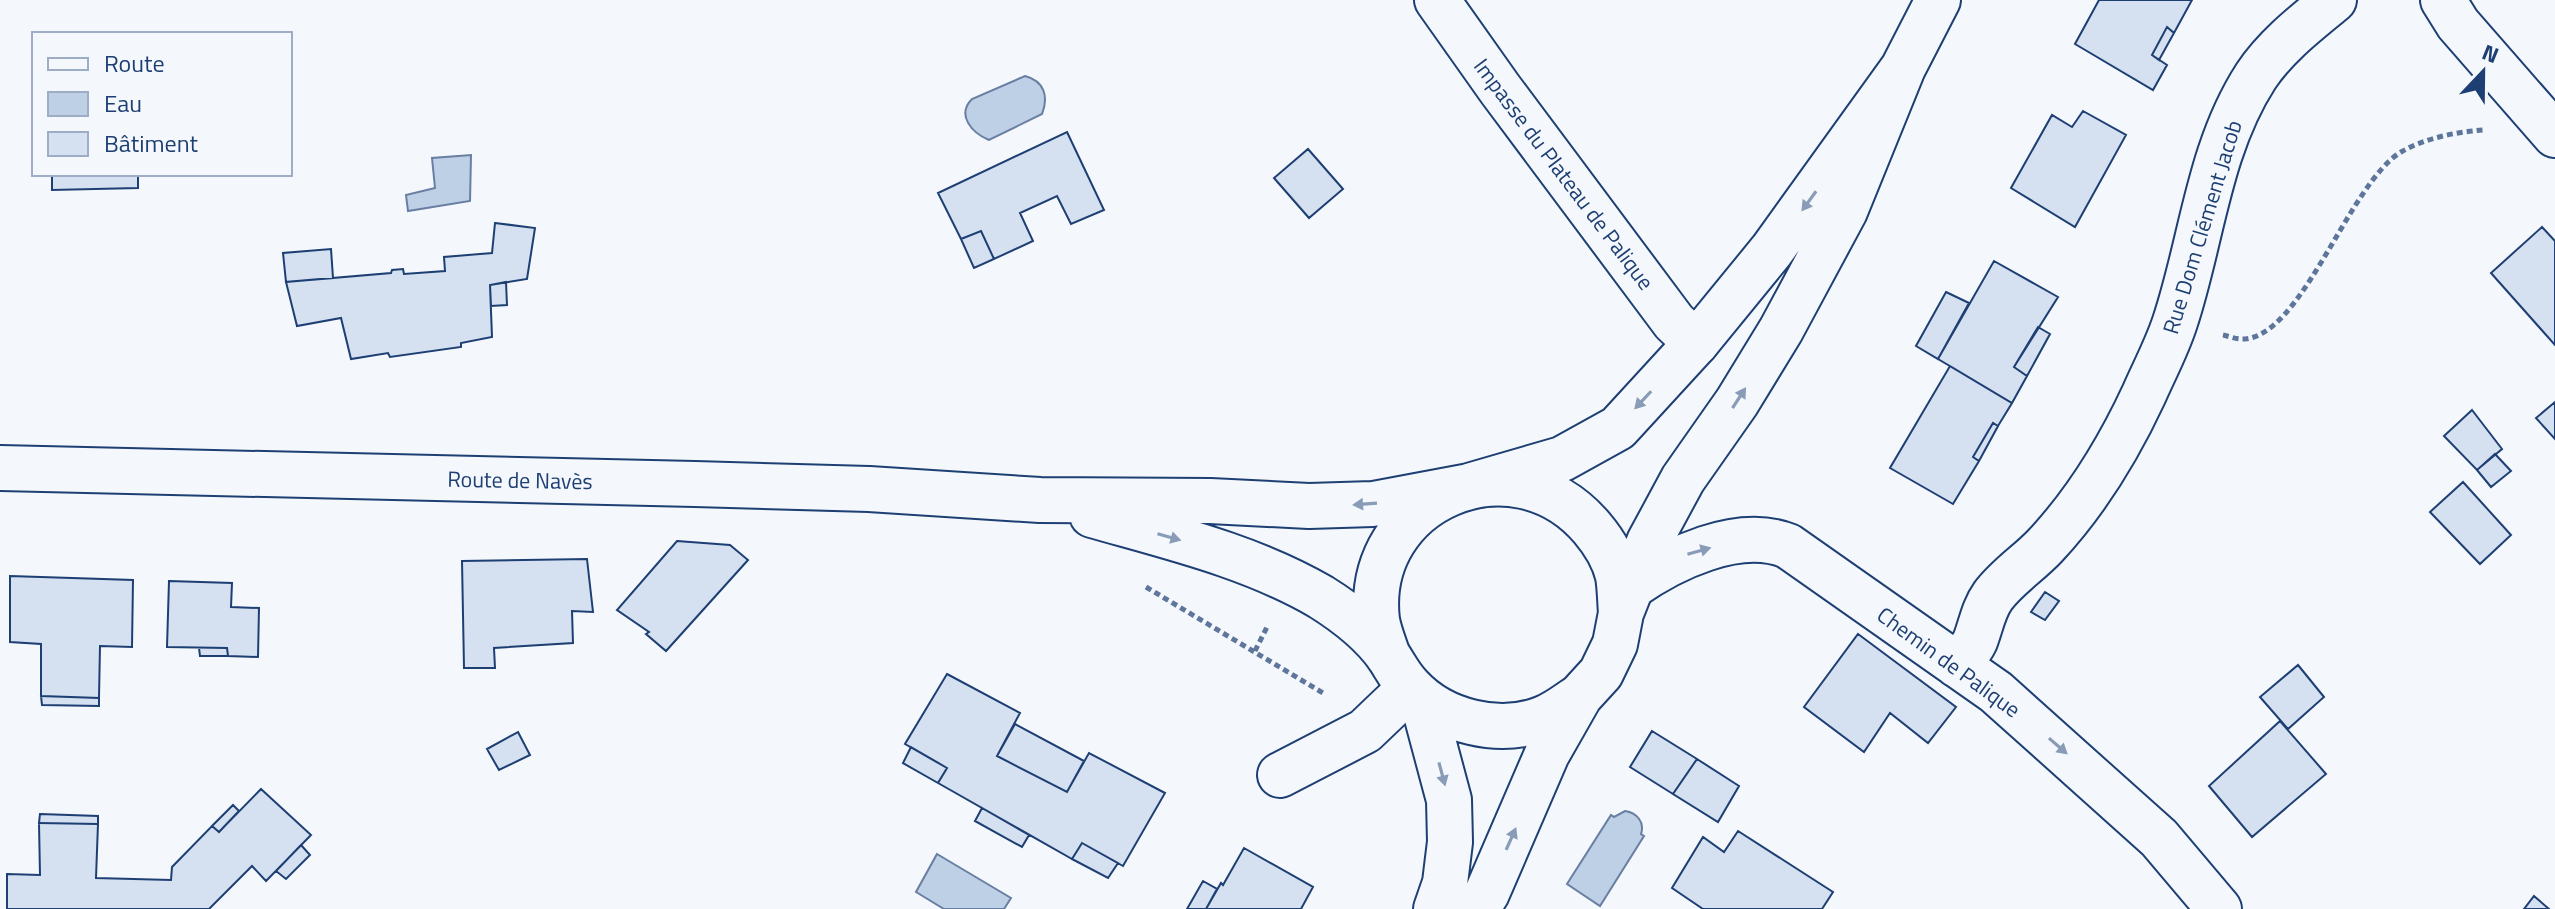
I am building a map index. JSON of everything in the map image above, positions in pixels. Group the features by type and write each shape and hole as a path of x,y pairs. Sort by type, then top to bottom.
{"main road":[{"name":"Impasse du Plateau de Palique","path":"1437,0 1674,322 1696,343"},
{"path":"1477,909 1487,893 1547,754 1580,696 1601,673 1615,644 1626,600 1649,542 1683,479 1737,402 1781,330 1845,211 1903,68 1938,0"},
{"name":"Rue Dom Clément Jacob","path":"1957,665 1975,643 1991,599 2046,545 2084,501 2102,474 2143,397 2175,324 2200,223 2231,122 2257,75 2294,33 2334,0"},
{"path":"2443,0 2458,24 2547,127"},
{"path":"1436,909 1445,883 1450,842 1449,800 1406,681 1377,621 1378,585 1388,551 1409,522 1436,499 1469,486 1562,459 1618,428 1696,343 1772,250 1903,68"},
{"name":"Route de Navès","path":"0,468 869,489 1040,500"},
{"path":"1040,500 1357,505 1507,482 1545,491 1578,511 1603,540 1626,600"},
{"path":"1040,500 1209,549 1290,581 1342,611 1406,681 1459,720 1501,727 1543,718 1580,696"},
{"name":"Chemin de Palique","path":"1626,600 1656,570 1684,555 1759,539 1788,546 1996,692 2159,838 2219,909"},
{"path":"1280,775 1365,731 1406,681"}],"path":[{"path":"2175,324 2242,339 2260,335 2277,324 2309,281 2372,179 2399,153 2431,139 2455,134 2547,127"},
{"path":"1132,580 1345,707 1365,731"}],"water":[{"path":"1025,76 1041,85 1045,95 1042,114 989,140 977,133 966,117 967,105 972,99"},
{"path":"471,155 470,201 408,211 406,195 435,188 432,158"},
{"path":"1625,811 1639,819 1644,836 1600,906 1567,884 1611,815 1614,817"},
{"path":"937,854 1011,898 1004,909 944,909 916,892"}],"building":[{"path":"2099,0 2192,0 2174,33 2167,27 2152,55 2167,65 2153,90 2075,44"},
{"path":"2167,27 2174,33 2159,60 2152,55"},
{"path":"2083,111 2126,135 2075,227 2011,188 2052,115 2072,127"},
{"path":"1067,132 1104,210 1071,224 1057,196 1020,213 1033,241 994,259 981,231 961,239 938,193"},
{"path":"1308,149 1343,189 1309,218 1274,178"},
{"path":"52,176 138,176 138,188 52,190"},
{"path":"495,223 535,228 527,279 490,285 492,337 461,343 461,347 351,359 341,318 297,326 286,282 391,273 392,270 403,269 404,274 445,271 444,257 492,253"},
{"path":"2542,227 2555,241 2555,345 2491,273"},
{"path":"981,231 994,259 974,268 961,239"},
{"path":"331,249 333,278 286,282 283,253"},
{"path":"1994,261 2058,297 2014,367 2027,376 2012,403 1938,359"},
{"path":"506,282 507,305 491,306 490,285"},
{"path":"1946,292 1969,303 1938,359 1916,346"},
{"path":"2038,327 2050,334 2027,376 2014,367"},
{"path":"1950,366 2012,403 1998,426 1993,423 1973,457 1979,461 1953,504 1890,468"},
{"path":"2555,402 2555,439 2536,418"},
{"path":"2472,410 2502,449 2477,470 2444,436"},
{"path":"1993,423 1998,426 1979,461 1973,457"},
{"path":"2495,454 2511,471 2491,487 2477,470"},
{"path":"2463,482 2511,535 2480,564 2430,512"},
{"path":"677,541 730,545 748,560 666,651 646,634 649,632 617,610"},
{"path":"587,559 593,612 572,611 573,643 494,648 495,668 464,668 462,561"},
{"path":"10,576 133,580 132,647 100,646 99,698 41,696 41,644 10,642"},
{"path":"169,581 232,583 231,607 259,608 258,657 228,656 227,648 167,647"},
{"path":"2045,592 2059,601 2045,620 2031,612"},
{"path":"1858,634 1956,707 1928,743 1890,713 1864,752 1804,707"},
{"path":"199,648 227,648 228,656 200,656"},
{"path":"2298,665 2324,697 2288,729 2260,697"},
{"path":"947,674 1020,713 997,756 1067,792 1089,753 1165,793 1123,866 1082,843 1072,859 938,783 947,768 905,744"},
{"path":"41,696 99,698 99,706 42,705"},
{"path":"2280,721 2326,774 2252,837 2209,786"},
{"path":"1015,724 1084,761 1067,792 997,756"},
{"path":"1652,731 1697,759 1673,794 1630,767"},
{"path":"518,732 530,755 499,770 487,749"},
{"path":"911,747 947,768 938,783 903,763"},
{"path":"1697,759 1739,786 1718,822 1673,794"},
{"path":"261,789 311,835 266,881 252,866 209,909 7,909 7,874 40,875 39,823 98,824 96,878 171,880 172,867 212,826 219,832"},
{"path":"233,805 239,811 219,832 212,826"},
{"path":"982,808 1029,835 1022,847 975,821"},
{"path":"40,814 98,816 98,824 39,823"},
{"path":"1738,831 1833,892 1822,909 1703,909 1672,888 1703,837 1724,852"},
{"path":"1082,843 1118,863 1108,878 1072,859"},
{"path":"301,845 310,855 286,879 276,871"},
{"path":"1244,848 1313,887 1301,909 1206,909"},
{"path":"1203,881 1217,889 1206,909 1187,909"},
{"path":"2534,896 2549,909 2524,909"}]}
